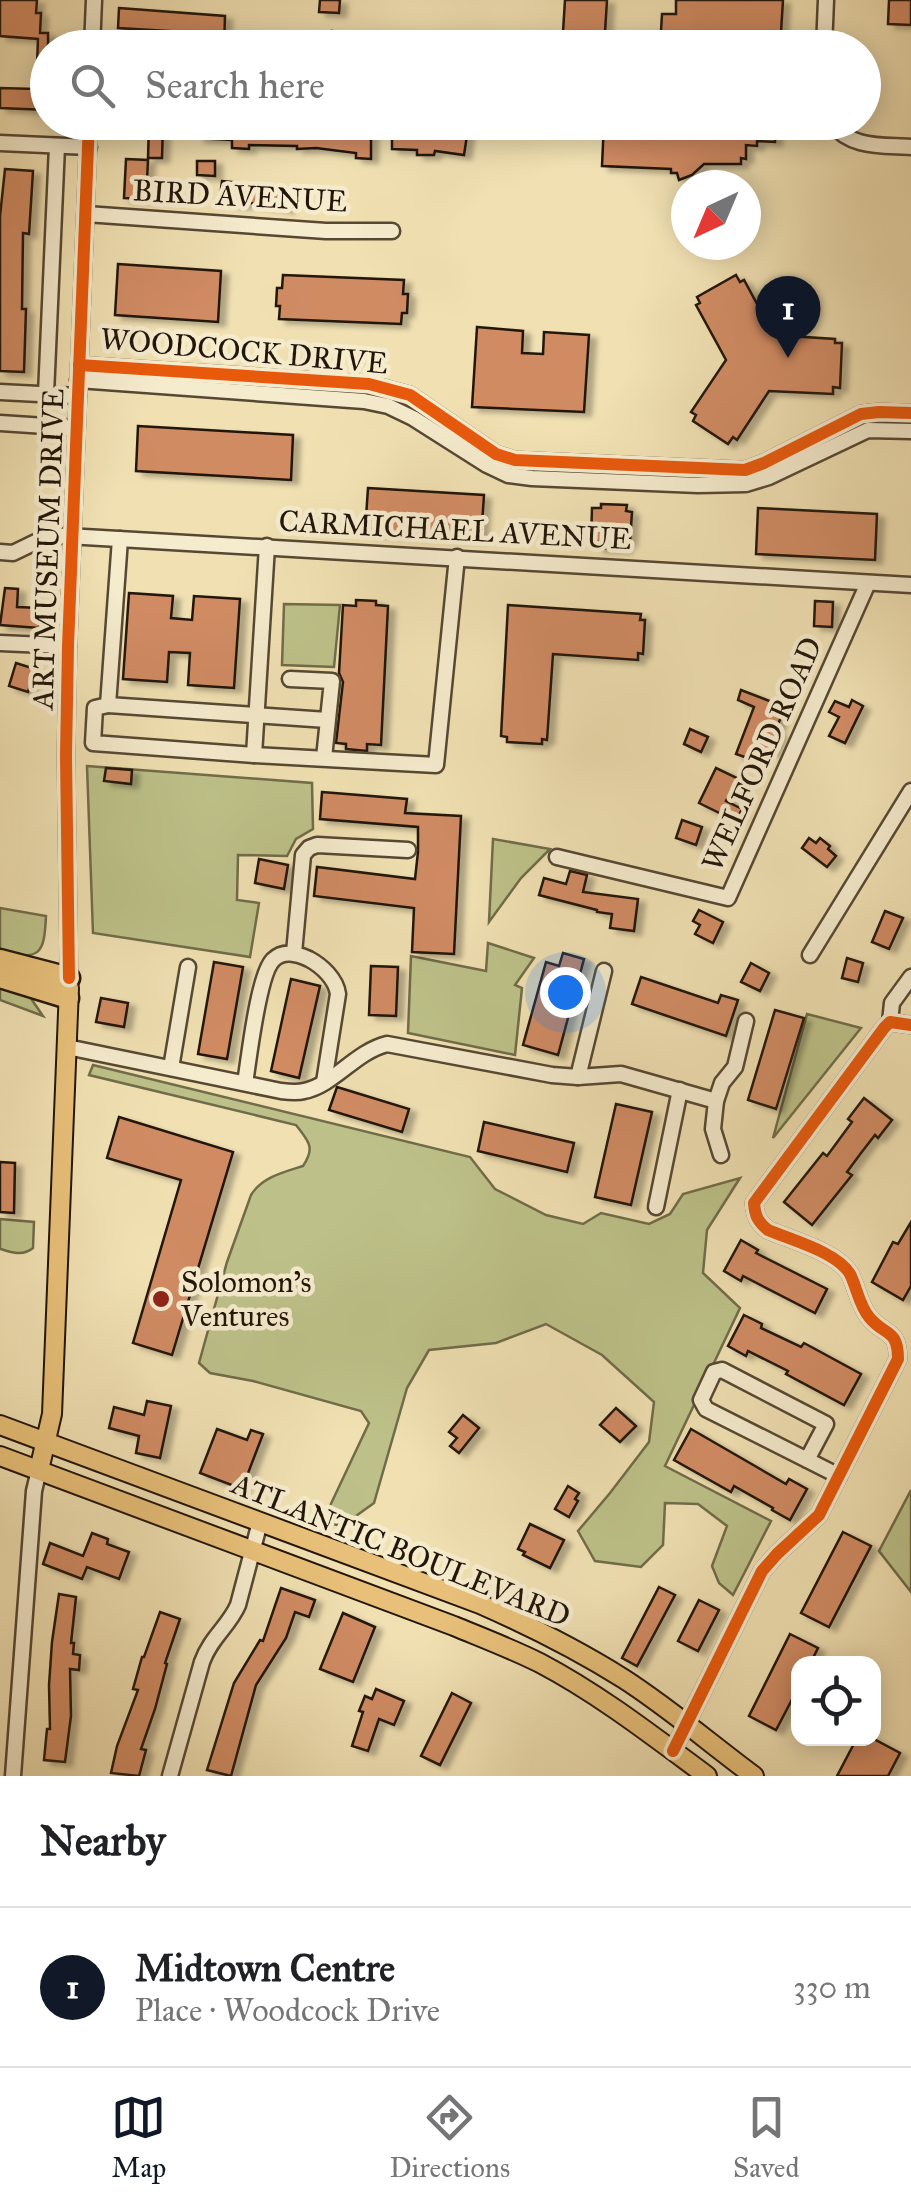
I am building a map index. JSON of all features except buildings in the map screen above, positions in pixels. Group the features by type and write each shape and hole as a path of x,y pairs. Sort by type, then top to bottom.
{"highway":[{"path":"0,960 69,988"},
{"path":"0,977 69,988"}],"main road":[{"name":"ART MUSEUM DRIVE","path":"38,1470 52,1414 69,988"},
{"name":"ATLANTIC BOULEVARD","path":"0,1425 518,1620 627,1681 754,1776"},
{"name":"ATLANTIC BOULEVARD","path":"0,1456 454,1626 541,1664 586,1690 706,1776"}],"street":[{"path":"93,30 94,0"},
{"path":"825,30 826,0"},
{"name":"ART MUSEUM DRIVE","path":"69,988 66,722 89,140"},
{"path":"850,140 911,147"},
{"path":"0,143 89,147"},
{"path":"46,394 57,146"},
{"name":"BIRD AVENUE","path":"86,214 326,231 392,231"},
{"path":"0,392 46,394 78,380"},
{"name":"WOODCOCK DRIVE","path":"78,380 369,384 410,395 496,454 515,460 745,470 861,414 911,413"},
{"name":"WOODCOCK DRIVE","path":"78,380 388,406 487,465 508,475 532,478 746,484 868,430 911,431"},
{"path":"0,423 76,428"},
{"name":"CARMICHAEL AVENUE","path":"0,552 13,552 50,534 911,586"},
{"path":"108,706 120,539"},
{"path":"254,755 267,546"},
{"path":"327,720 108,706 95,708 93,743 436,765 456,558"},
{"name":"WELFORD ROAD","path":"558,857 728,898 868,583"},
{"path":"0,644 68,646"},
{"path":"290,680 332,681 324,758"},
{"path":"66,722 94,727"},
{"path":"810,955 910,795"},
{"path":"294,953 303,855 309,848 317,845 408,850"},
{"path":"245,1083 264,976 275,957 284,953 294,953 319,966 336,984 338,994 324,1082"},
{"path":"171,1068 188,967"},
{"path":"578,1076 604,971"},
{"path":"673,1751 762,1571 819,1515 905,1342 866,1314 842,1264 768,1230 755,1214 754,1203 890,1022 892,1003 911,977"},
{"path":"721,1154 713,1130 716,1101 722,1083 734,1067 746,1022"},
{"path":"890,1022 911,1025"},
{"path":"67,1046 280,1092 300,1092 317,1087 372,1048 387,1044 538,1073 620,1074 716,1101"},
{"path":"656,1207 680,1090"},
{"path":"808,1460 826,1424 722,1370 714,1372 700,1400 706,1409 808,1460 840,1476"},
{"path":"13,1776 38,1470"},
{"path":"170,1776 208,1645 233,1616 260,1522"}],"green space":[{"path":"284,604 340,605 334,667 282,665"},
{"path":"87,766 312,783 313,829 296,839 287,856 238,855 237,900 259,903 250,957 93,933"},
{"path":"493,839 550,849 521,878 489,922"},
{"path":"0,908 46,916 44,940 37,952 24,956 0,954"},
{"path":"488,943 534,958 515,985 522,988 515,1055 408,1033 411,956 486,971"},
{"path":"0,985 31,994 43,1016 0,1000"},
{"path":"807,1014 861,1028 773,1138"},
{"path":"93,1065 470,1157 495,1189 546,1215 583,1224 601,1213 649,1224 670,1214 683,1194 740,1178 707,1230 703,1273 740,1308 665,1466 771,1521 733,1595 719,1583 712,1566 727,1526 698,1504 665,1503 663,1545 641,1567 595,1561 578,1531 649,1442 654,1402 602,1355 546,1324 496,1343 429,1350 407,1388 374,1503 342,1526 332,1524 328,1510 369,1423 361,1411 210,1373 199,1363 227,1262 251,1195 267,1179 303,1166 310,1149 307,1140 296,1125 89,1075"},
{"path":"0,1219 34,1222 33,1248 21,1253 0,1249"},
{"path":"911,1490 911,1592 879,1551"}],"cycle path":[{"path":"69,978 68,646 88,140"},
{"path":"79,365 369,384 410,395 496,454 515,460 745,470 861,414 911,413"},
{"path":"673,1751 762,1571 819,1515 898,1359 896,1342 866,1312 844,1266 824,1253 768,1230 758,1218 754,1203 884,1028 890,1022 911,1025"}],"place":[{"name":"Midtown Centre","path":"788,358"},
{"name":"Solomon's Ventures","path":"161,1299"}]}
